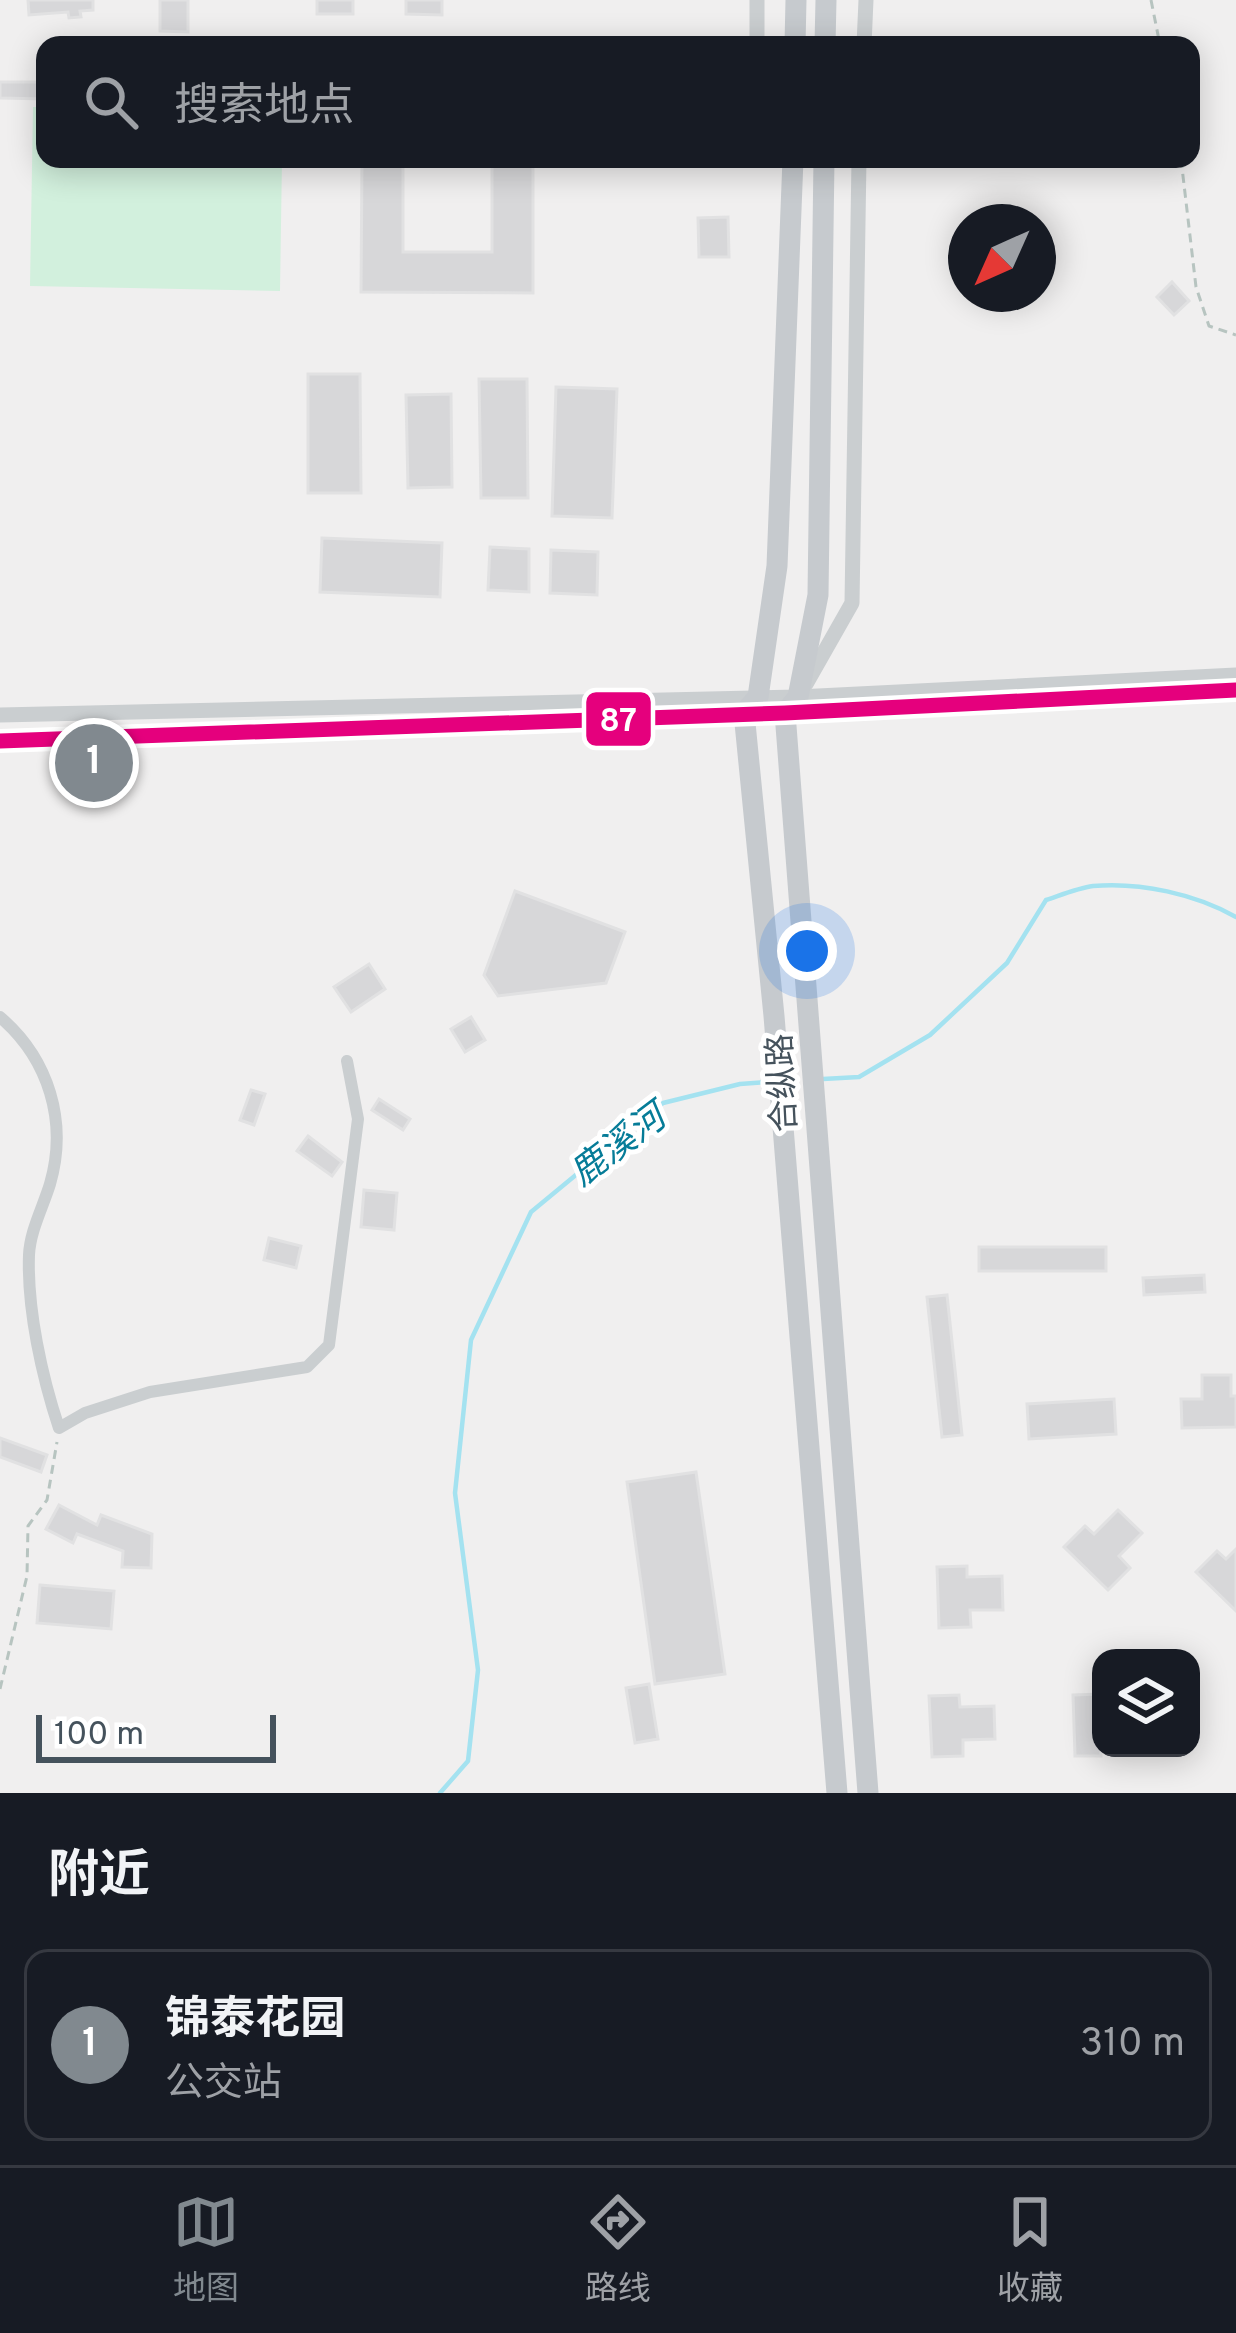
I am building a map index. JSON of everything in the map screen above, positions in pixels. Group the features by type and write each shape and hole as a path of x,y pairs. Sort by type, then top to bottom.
{"main road":[{"path":"795,36 796,0"},
{"path":"825,36 826,0"},
{"path":"751,705 777,566 794,168"},
{"name":"合纵路","path":"824,168 818,596 791,705 819,1157 868,1793"},
{"name":"合纵路","path":"751,705 837,1793"}],"street":[{"path":"757,0 757,36"},
{"path":"864,36 866,0"},
{"path":"791,705 852,603 859,168"},
{"path":"791,705 1236,675"},
{"path":"0,715 791,705 1236,690"},
{"path":"0,740 751,705"},
{"path":"0,1017 33,1051 58,1114 52,1178 29,1248 29,1299 59,1428 86,1413 150,1392 307,1367 329,1345 358,1119 347,1061"}],"path":[{"path":"1151,0 1158,36"},
{"path":"1182,168 1196,287 1209,326 1236,334"},
{"path":"0,1689 27,1576 28,1526 47,1500 59,1428"}],"green space":[{"path":"33,107 36,168 282,168 280,291 30,286"}],"building":[{"path":"28,0 93,0 93,10 69,18 68,12 29,15"},
{"path":"160,0 188,0 188,32 160,31"},
{"path":"317,0 353,0 353,14 317,14"},
{"path":"406,0 442,0 442,15 406,14"},
{"path":"0,82 36,82 36,99 0,98"},
{"path":"362,168 403,168 403,252 492,252 492,168 533,168 533,293 361,292"},
{"path":"728,217 729,257 699,257 698,218"},
{"path":"1172,282 1189,301 1174,315 1157,297"},
{"path":"308,374 360,374 361,493 308,493"},
{"path":"479,379 527,379 528,498 481,498"},
{"path":"556,387 617,389 612,518 552,516"},
{"path":"451,394 452,487 408,488 406,395"},
{"path":"322,538 442,543 440,597 320,592"},
{"path":"490,547 529,549 529,592 488,590"},
{"path":"551,550 598,552 597,595 550,593"},
{"path":"515,891 625,932 606,983 498,996 484,975"},
{"path":"369,964 385,989 351,1012 334,987"},
{"path":"471,1017 485,1040 465,1052 451,1029"},
{"path":"251,1090 265,1094 254,1125 240,1120"},
{"path":"379,1099 410,1119 403,1130 372,1110"},
{"path":"308,1136 342,1162 332,1176 297,1151"},
{"path":"364,1190 397,1193 394,1230 361,1227"},
{"path":"269,1238 301,1246 296,1268 264,1260"},
{"path":"979,1247 1106,1247 1106,1271 979,1271"},
{"path":"1204,1275 1205,1292 1144,1295 1143,1278"},
{"path":"947,1295 962,1435 942,1437 927,1297"},
{"path":"1202,1375 1231,1375 1236,1427 1182,1428 1181,1399 1202,1399"},
{"path":"1114,1399 1116,1434 1029,1439 1027,1404"},
{"path":"0,1438 47,1455 41,1472 0,1457"},
{"path":"696,1472 725,1674 655,1684 627,1482"},
{"path":"59,1505 97,1525 101,1515 152,1534 151,1568 122,1567 123,1551 77,1534 73,1543 46,1529"},
{"path":"1118,1510 1142,1533 1119,1556 1130,1568 1108,1590 1064,1547 1085,1526 1094,1534"},
{"path":"1236,1549 1236,1611 1196,1572 1217,1551 1226,1559"},
{"path":"967,1566 967,1577 1002,1576 1003,1610 970,1610 971,1627 939,1628 937,1567"},
{"path":"40,1585 114,1591 111,1629 37,1623"},
{"path":"649,1684 658,1739 635,1743 626,1688"},
{"path":"1092,1694 1092,1756 1075,1756 1073,1695"},
{"path":"959,1695 960,1707 994,1706 995,1739 963,1740 963,1756 932,1757 929,1696"}],"waterway":[{"name":"鹿溪河","path":"823,1079 859,1077 930,1035 1007,963 1046,900 1093,886 1130,886 1185,896 1236,917"},
{"name":"鹿溪河","path":"440,1793 468,1761 478,1670 455,1493 471,1340 531,1212 663,1103 740,1084 769,1082"}],"transit line":[{"name":"87","path":"0,741 785,713 1236,690"}],"place":[{"name":"锦泰花园","path":"94,763"}]}
